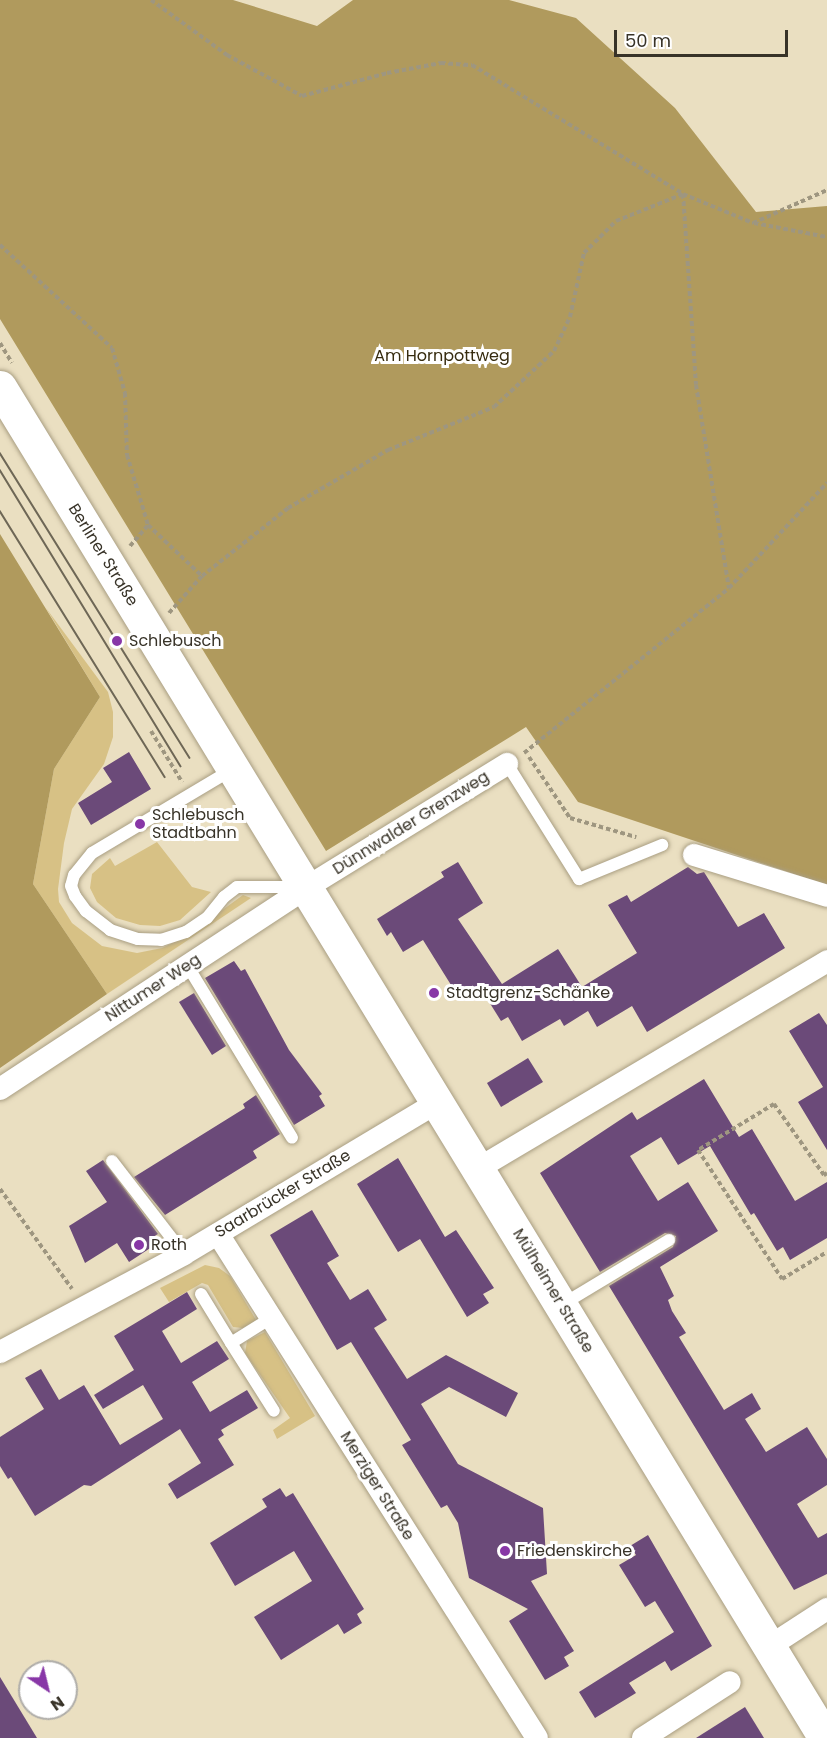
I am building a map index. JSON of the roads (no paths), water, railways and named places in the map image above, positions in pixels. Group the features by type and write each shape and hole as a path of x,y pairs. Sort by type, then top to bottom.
{"main road":[{"name":"Berliner Straße","path":"0,387 224,774 281,845"},
{"name":"Mülheimer Straße","path":"281,845 825,1738"}],"street":[{"name":"Dünnwalder Grenzweg","path":"307,887 516,758"},
{"path":"694,855 827,896"},
{"name":"Nittumer Weg","path":"0,1089 307,887"},
{"path":"479,1168 827,961"},
{"name":"Saarbrücker Straße","path":"0,1352 184,1254 438,1102"},
{"name":"Merziger Straße","path":"218,1234 537,1738"},
{"path":"770,1646 827,1609"},
{"path":"644,1738 730,1682"}],"lane":[{"name":"Dünnwalder Grenzweg","path":"516,758 579,879 662,845"},
{"path":"224,774 80,863 71,886 86,911 110,930 138,939 161,940 186,932 207,918 224,897 237,887 307,887"},
{"path":"187,965 292,1138"},
{"path":"112,1161 184,1254"},
{"path":"562,1305 669,1240"},
{"path":"201,1294 273,1411"},
{"path":"231,1343 271,1318"}],"tram line":[{"path":"0,453 190,758"},
{"path":"0,470 181,766"},
{"path":"0,511 165,777"}],"place":[{"name":"Schlebusch","path":"117,641"},
{"name":"Schlebusch Stadtbahn","path":"140,824"},
{"name":"Stadtgrenz-Schänke","path":"434,993"},
{"name":"Roth","path":"139,1245"},
{"name":"Friedenskirche","path":"505,1551"}],"park label":[{"name":"Am Hornpottweg","path":"442,356"}]}
